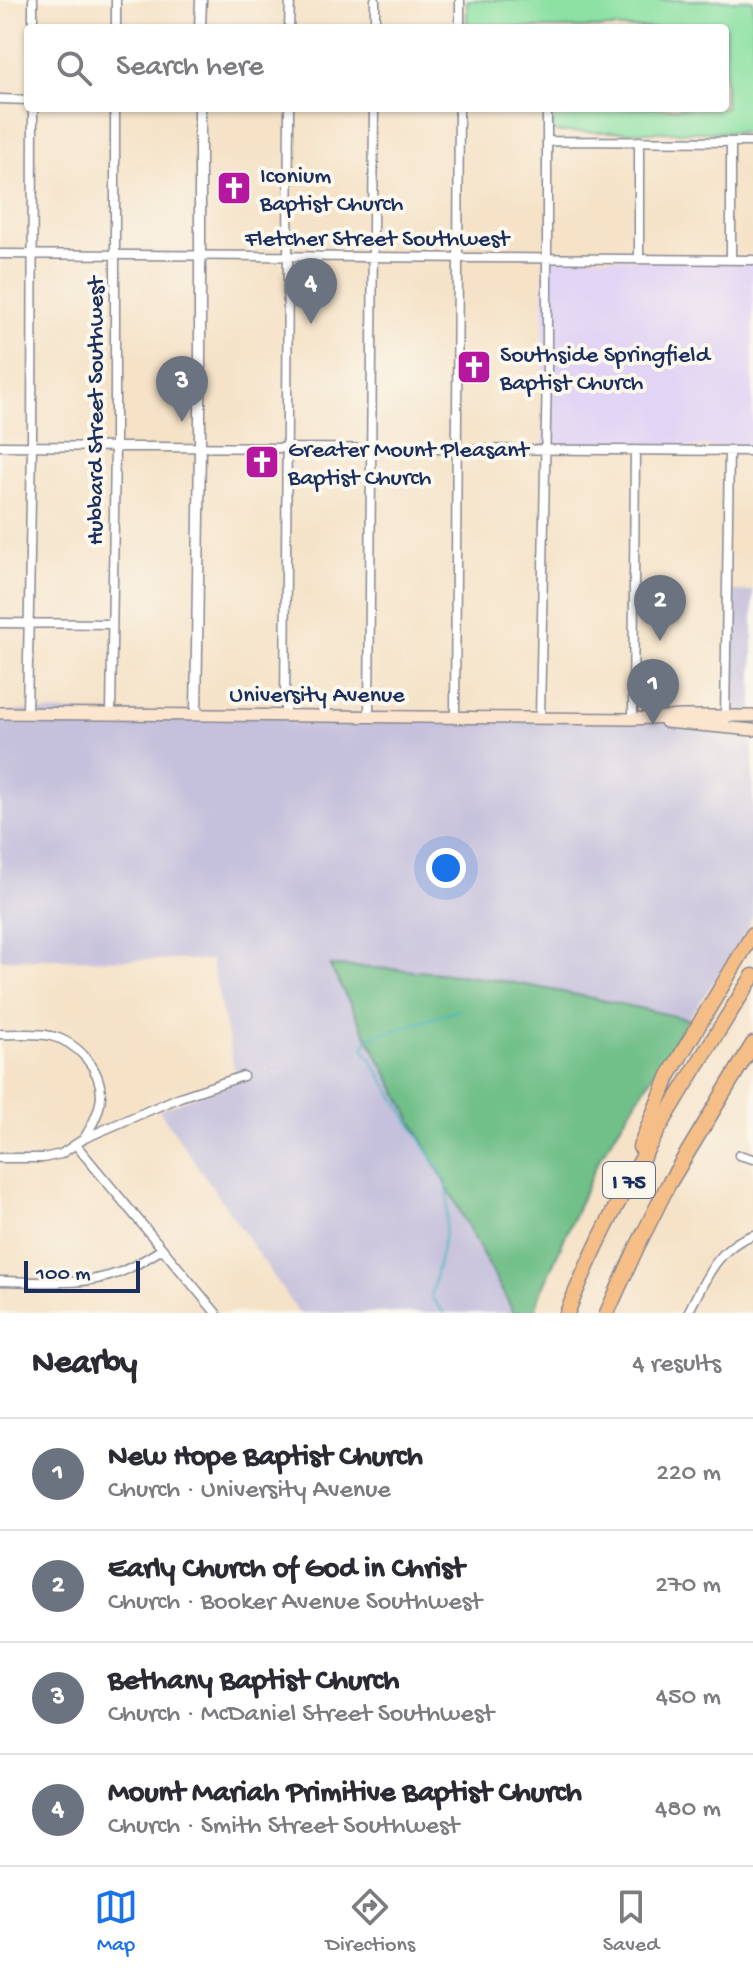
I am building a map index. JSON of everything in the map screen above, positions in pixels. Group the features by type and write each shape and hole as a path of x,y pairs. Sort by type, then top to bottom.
{"highway":[{"path":"622,1192 660,1095 753,934"},
{"name":"I 75","path":"567,1313 622,1192 658,1128 753,976"},
{"name":"I 75","path":"607,1313 668,1185 724,1092 747,1063 753,1044"}],"main road":[{"name":"University Avenue","path":"0,713 540,717 725,722 753,716"},
{"name":"University Avenue","path":"725,722 753,730"}],"street":[{"path":"33,0 33,24"},
{"path":"116,0 116,24"},
{"path":"200,24 201,0"},
{"path":"289,24 290,0"},
{"path":"375,0 375,24"},
{"path":"460,0 460,24"},
{"path":"0,99 24,100"},
{"path":"27,713 33,112"},
{"name":"Hubbard Street Southwest","path":"111,714 115,112"},
{"path":"196,714 200,112"},
{"path":"285,715 289,112"},
{"path":"369,716 374,112"},
{"path":"455,716 459,112"},
{"path":"540,717 547,112"},
{"path":"547,141 753,142"},
{"path":"639,141 639,259"},
{"path":"731,142 731,259"},
{"name":"Fletcher Street Southwest","path":"0,254 753,260"},
{"path":"0,446 753,451"},
{"path":"633,719 635,450"},
{"path":"725,722 729,450"},
{"path":"0,623 112,624"},
{"path":"0,1034 49,1035 71,1044 91,1064 98,1078 100,1106 85,1138"},
{"path":"0,1158 43,1158 61,1154 85,1138 180,1097 243,1076"},
{"path":"76,1145 216,1313"},
{"path":"739,1155 753,1159"},
{"path":"688,1313 728,1247 739,1239 753,1235"},
{"path":"0,1281 84,1282 137,1265 162,1249"}],"shaded area":[{"path":"543,255 753,264 753,447 543,447"},
{"path":"731,591 753,591 753,915 740,944 688,1019 499,981 331,966 514,1313 299,1313 159,1110 237,1081 211,960 0,959 0,711 727,717"}],"green space":[{"path":"467,0 753,0 753,132 553,132 553,112 729,112 729,24 467,24"},
{"path":"330,966 416,971 502,981 688,1019 597,1163 534,1313 514,1313"}],"waterway":[{"path":"444,1313 431,1297 445,1233 447,1182 363,1047 369,1038 459,1010"}],"place":[{"name":"Iconium Baptist Church","path":"234,188"},
{"name":"Mount Mariah Primitive Baptist Church","path":"311,324"},
{"name":"Southside Springfield Baptist Church","path":"474,367"},
{"name":"Bethany Baptist Church","path":"182,422"},
{"name":"Greater Mount Pleasant Baptist Church","path":"262,462"},
{"name":"Early Church of God in Christ","path":"660,641"},
{"name":"New Hope Baptist Church","path":"653,725"}]}
